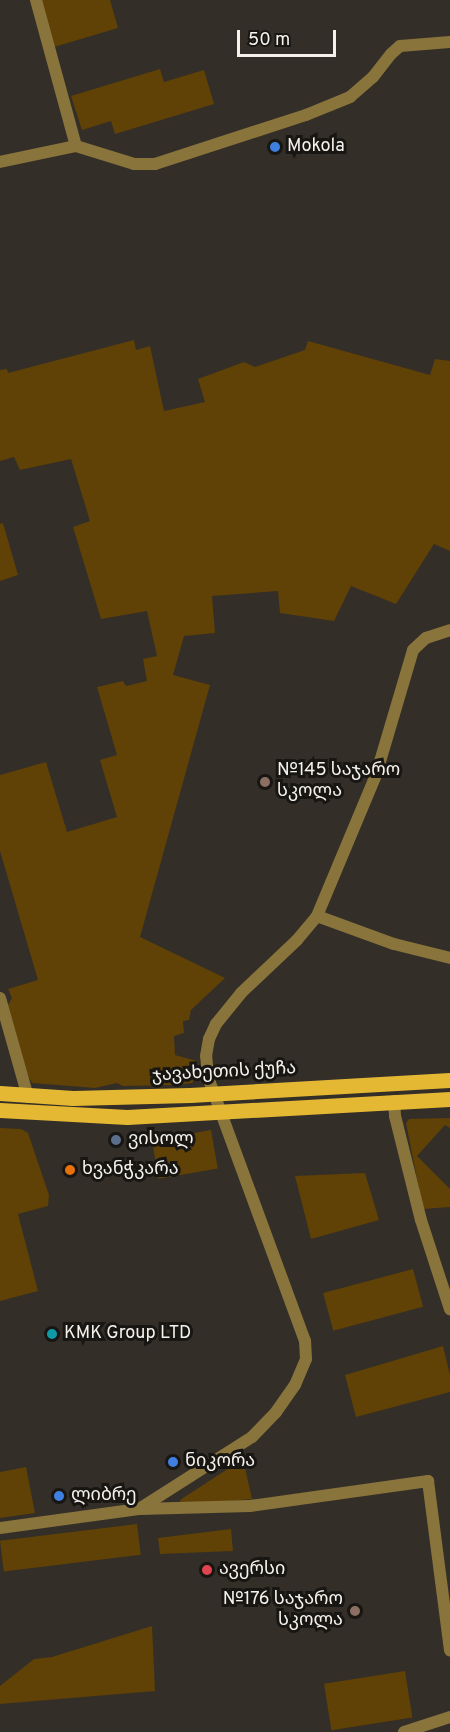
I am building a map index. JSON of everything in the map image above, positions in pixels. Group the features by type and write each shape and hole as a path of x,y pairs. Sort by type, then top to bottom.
{"main road":[{"name":"ჯავახეთის ქუჩა","path":"0,1093 28,1097 213,1094 450,1080"},
{"path":"0,1110 127,1117 450,1099"}],"street":[{"path":"36,0 76,146"},
{"path":"0,162 76,146 134,164 155,164 306,115 350,97 373,77 400,46 450,42"},
{"path":"139,1509 252,1437 276,1412 295,1385 306,1359 305,1341 222,1112 207,1077 206,1056 209,1039 216,1024 241,993 297,940 317,916 376,775 408,661 421,641 450,630"},
{"path":"317,916 394,944 450,958"},
{"path":"0,998 28,1097"},
{"path":"394,1101 395,1116 421,1220 450,1309"},
{"path":"0,1528 139,1509 250,1506 428,1481 446,1581 450,1651"},
{"path":"404,1732 450,1717"}],"shaded area":[{"path":"41,0 110,0 118,28 54,47"},
{"path":"160,69 164,82 204,70 214,104 115,134 111,121 82,130 71,96"},
{"path":"134,340 136,350 150,346 164,411 205,402 198,379 244,362 255,367 305,350 308,341 430,375 435,359 450,361 450,551 434,544 396,604 351,586 334,621 280,613 278,591 212,596 215,633 184,636 173,675 210,685 140,937 225,978 191,1010 189,1020 183,1021 184,1033 174,1036 175,1055 197,1061 195,1078 192,1083 176,1085 123,1086 117,1083 95,1088 32,1083 27,1074 8,1005 12,998 8,989 38,980 0,851 0,775 46,762 67,832 117,817 100,760 117,755 97,687 123,681 126,686 147,681 143,659 157,656 147,611 101,619 73,527 90,521 71,459 20,470 14,457 0,461 0,370 7,369 8,373"},
{"path":"3,523 18,575 0,581 0,524"},
{"path":"450,1118 450,1128 445,1125 417,1156 450,1189 450,1207 423,1209 406,1123 409,1119"},
{"path":"0,1128 21,1129 28,1133 49,1195 48,1206 18,1214 38,1291 0,1301"},
{"path":"211,1130 218,1168 159,1179 152,1140"},
{"path":"365,1173 379,1220 311,1239 295,1176"},
{"path":"413,1269 423,1307 333,1331 323,1293"},
{"path":"443,1346 450,1375 450,1392 356,1417 345,1375"},
{"path":"243,1459 252,1499 182,1505 180,1500"},
{"path":"26,1467 35,1513 0,1518 0,1472"},
{"path":"137,1524 141,1555 4,1572 0,1541"},
{"path":"231,1529 233,1551 160,1554 158,1538"},
{"path":"152,1626 155,1691 0,1704 0,1686 34,1659 52,1657"},
{"path":"405,1671 412,1717 331,1730 324,1684"}],"place":[{"name":"Mokola","path":"275,147"},
{"name":"№145 საჯარო სკოლა","path":"265,782"},
{"name":"ვისოლ","path":"116,1140"},
{"name":"ხვანჭკარა","path":"70,1170"},
{"name":"KMK Group LTD","path":"52,1334"},
{"name":"ნიკორა","path":"173,1462"},
{"name":"ლიბრე","path":"59,1496"},
{"name":"ავერსი","path":"207,1570"},
{"name":"№176 საჯარო სკოლა","path":"355,1611"}]}
